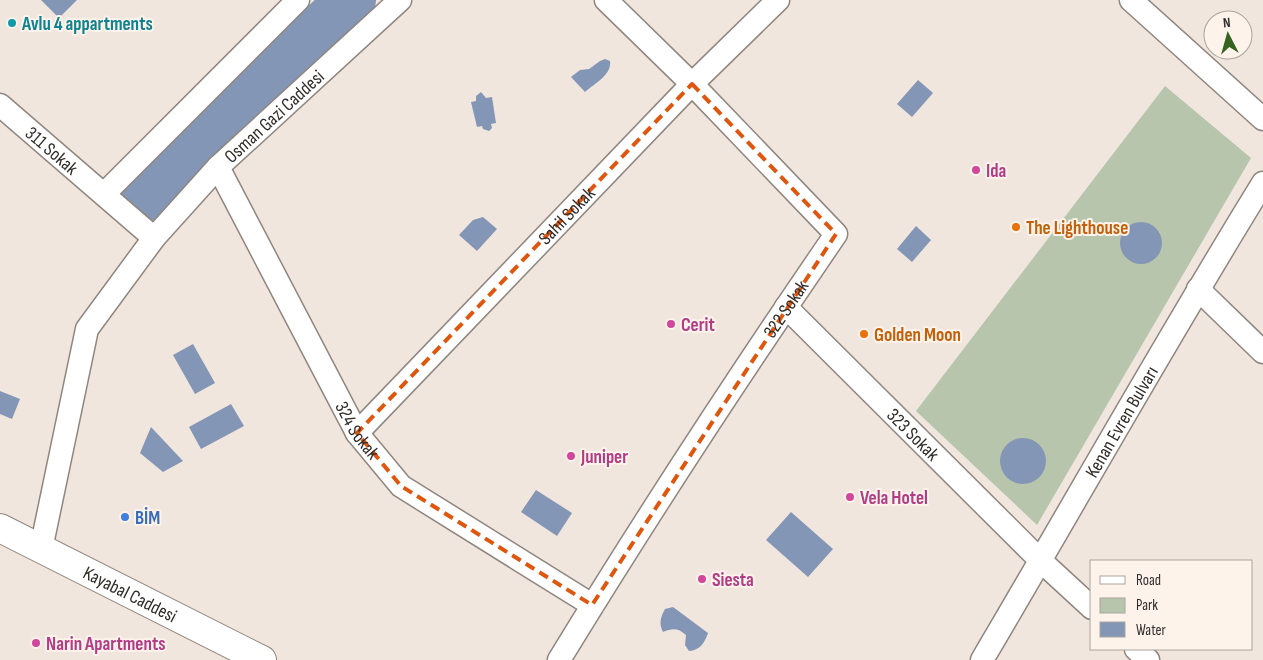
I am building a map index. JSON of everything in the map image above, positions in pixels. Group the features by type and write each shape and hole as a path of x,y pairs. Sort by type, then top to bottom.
{"street":[{"name":"Osman Gazi Caddesi","path":"41,549 87,329 154,238 218,167 400,0"},
{"name":"322 Sokak","path":"559,660 592,605 786,307 836,234 692,84 606,0"},
{"name":"Sahil Sokak","path":"357,433 692,84 778,0"},
{"path":"1131,0 1263,119"},
{"path":"104,194 288,3"},
{"name":"311 Sokak","path":"0,105 154,238"},
{"name":"324 Sokak","path":"218,167 357,433 401,486 592,605"},
{"name":"Kenan Evren Bulvarı","path":"982,660 1198,289 1263,183"},
{"path":"1198,289 1263,352"},
{"name":"323 Sokak","path":"786,307 1041,561 1090,606"},
{"name":"Kayabal Caddesi","path":"0,528 262,660"},
{"path":"1137,650 1148,660"}],"highlighted area":[{"path":"692,84 836,234 592,605 401,486 357,433"}],"green space":[{"path":"1165,86 1251,158 1037,525 916,411"}],"water":[{"path":"41,0 77,0 59,18"},
{"path":"605,59 610,61 608,71 602,79 585,92 571,77 580,70 589,69"},
{"path":"918,80 933,93 912,117 897,104"},
{"path":"481,92 486,98 492,97 496,123 491,124 492,128 489,131 483,129 482,126 477,127 471,102 476,101 476,96"},
{"path":"483,217 497,229 477,251 459,235 473,220"},
{"path":"1145,222 1153,225 1159,231 1162,243 1159,255 1153,261 1137,264 1129,261 1123,255 1120,239 1123,231 1129,225"},
{"path":"916,226 931,240 912,262 897,249"},
{"path":"193,344 215,383 195,394 173,355"},
{"path":"0,391 20,399 12,419 0,414"},
{"path":"231,404 244,426 201,449 189,427"},
{"path":"151,427 183,461 163,472 140,453"},
{"path":"1023,438 1036,442 1042,448 1046,461 1042,474 1036,480 1023,484 1010,480 1004,474 1000,461 1004,448 1010,442"},
{"path":"536,490 572,513 557,536 521,512"},
{"path":"791,512 833,549 808,577 766,540"},
{"path":"673,607 708,633 699,648 689,651 685,645 686,635 678,630 673,629 663,632 661,626 662,615 665,609"}],"waterway":[{"path":"142,198 351,0"}],"place":[{"name":"Avlu 4 appartments","path":"12,23"},
{"name":"Ida","path":"976,170"},
{"name":"The Lighthouse","path":"1016,227"},
{"name":"Cerit","path":"671,324"},
{"name":"Golden Moon","path":"864,334"},
{"name":"Juniper","path":"571,456"},
{"name":"Vela Hotel","path":"850,497"},
{"name":"BİM","path":"125,517"},
{"name":"Siesta","path":"702,579"},
{"name":"Narin Apartments","path":"36,643"}]}
